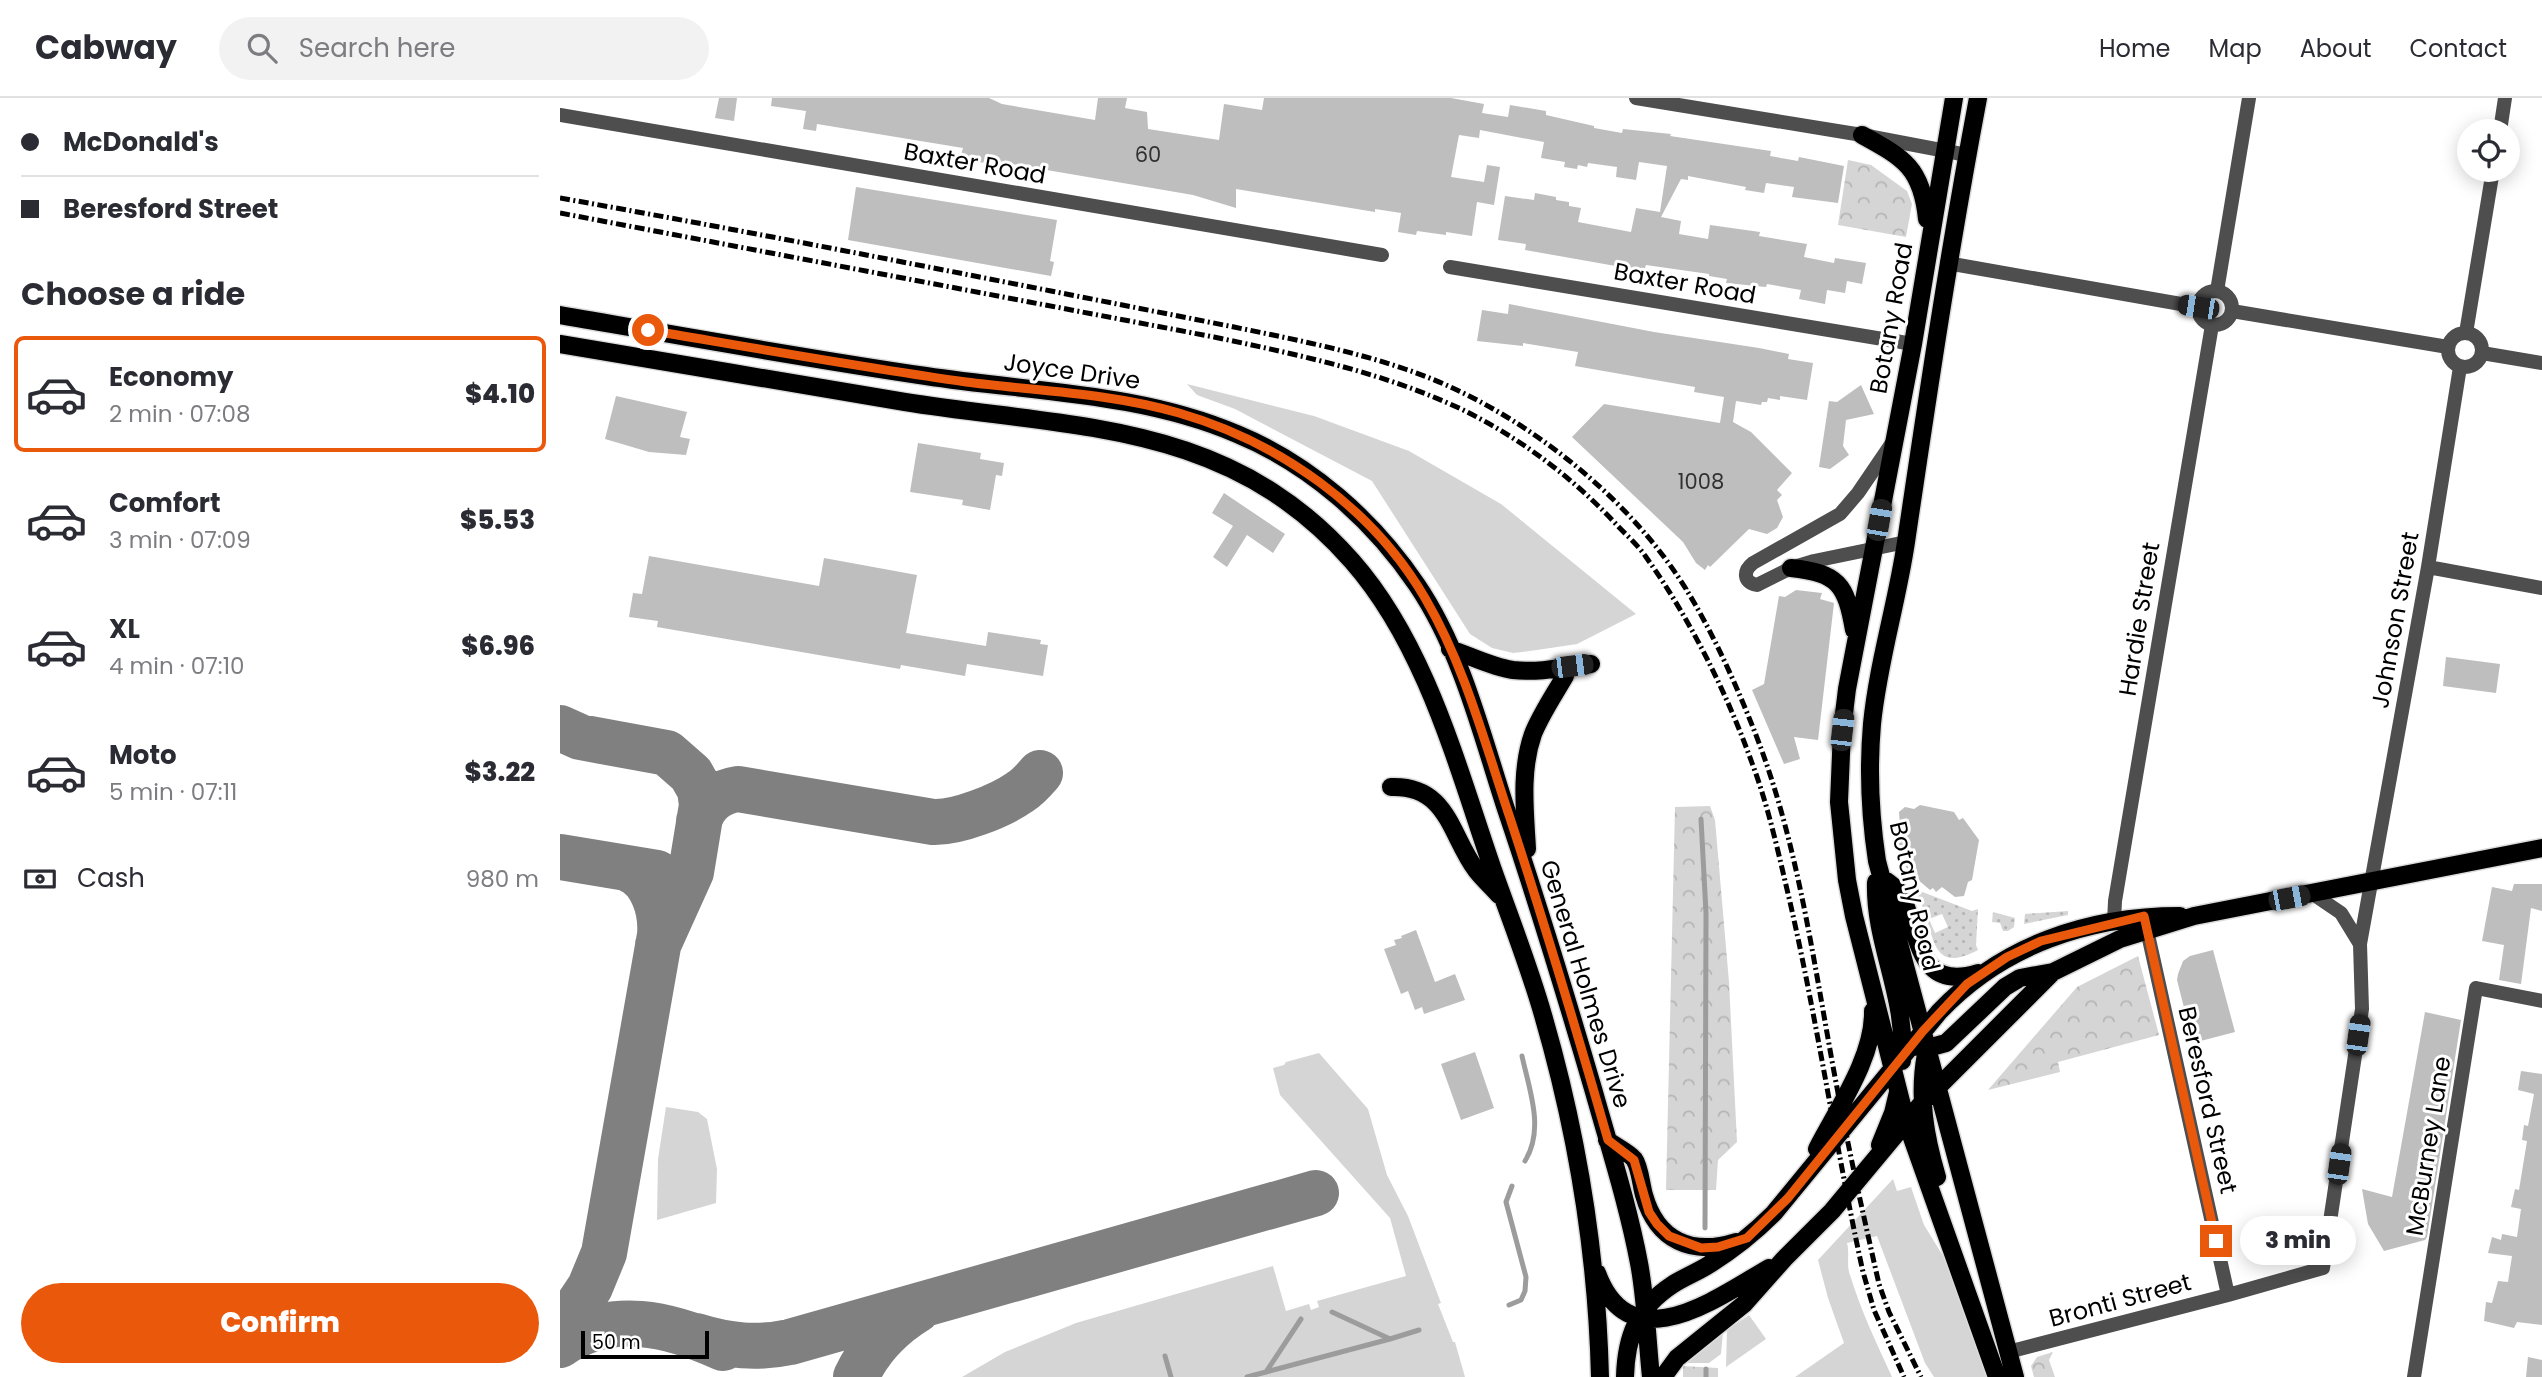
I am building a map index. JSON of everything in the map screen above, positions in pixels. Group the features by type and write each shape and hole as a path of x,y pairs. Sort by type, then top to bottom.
{"main road":[{"name":"Botany Road","path":"1954,98 1913,344 1856,640 1842,730 1839,802 1847,880 1876,1006 1939,1087 2015,1377"},
{"name":"Botany Road","path":"1978,98 1947,263 1906,542 1872,723 1870,785 1879,869 1910,1048 1898,1091 1906,1121 1997,1377"},
{"path":"1862,135 1906,163 1921,184 1926,211 1928,257"},
{"name":"Joyce Drive","path":"560,315 926,376 1149,406 1178,413 1237,434 1264,447 1312,477 1360,517 1381,539 1417,584 1462,677"},
{"name":"General Holmes Drive","path":"560,344 933,406 1111,430 1174,445 1257,483 1300,512 1352,562 1384,604 1405,638 1430,693 1531,976 1559,1075 1579,1172 1591,1255 1600,1377"},
{"path":"1791,568 1824,573 1843,589 1856,640"},
{"path":"1450,649 1497,667 1513,670 1533,671 1591,664"},
{"name":"General Holmes Drive","path":"1462,677 1528,873 1608,1140 1640,1267 1642,1315 1651,1377"},
{"path":"1528,873 1524,787 1528,752 1539,720 1565,677"},
{"path":"1391,787 1404,786 1421,792 1436,803 1454,826 1475,869 1504,900"},
{"path":"1642,1315 1672,1285 1710,1264 1747,1238 1774,1213 1959,992 1984,971 2023,948 2114,922 2146,924 2194,916 2542,848"},
{"path":"1879,869 1898,891 1918,947 1934,969 1945,976 1955,978 1984,971"},
{"path":"1910,1048 1946,1043 2005,987 2020,978 2053,972 2146,924"},
{"path":"1663,1377 1677,1358 1744,1304 1832,1211 1922,1103 2053,972"},
{"path":"1800,1183 1866,1051 1873,1016 1870,983"},
{"path":"1876,1006 1889,1027 1910,1048 1937,1178 1942,1223"},
{"path":"1870,1163 1883,1138 1898,1091"},
{"path":"1608,1140 1634,1160 1649,1212 1669,1236 1701,1248 1718,1247 1747,1238"},
{"path":"1591,1255 1598,1277 1613,1300 1642,1315 1671,1319 1699,1308 1784,1259"},
{"name":"General Holmes Drive","path":"1625,1377 1628,1340 1642,1315"}],"street":[{"path":"1636,98 1967,155"},
{"path":"2217,291 2249,98"},
{"path":"2502,119 2505,98"},
{"name":"Baxter Road","path":"560,115 1382,255"},
{"path":"2466,333 2492,182"},
{"path":"1947,263 2198,307"},
{"name":"Baxter Road","path":"1450,267 1913,344"},
{"path":"2217,291 2202,297 2198,307 2203,321 2212,325 2222,323 2232,311"},
{"path":"2217,291 2229,298 2232,311"},
{"path":"2232,311 2448,347"},
{"name":"Hardie Street","path":"2114,922 2115,901 2212,325"},
{"path":"2466,333 2476,338 2482,353 2477,363 2466,368 2460,367 2452,362 2448,347 2456,335 2466,333"},
{"path":"2482,353 2542,363"},
{"name":"Johnson Street","path":"2323,1268 2362,1009 2360,944 2428,567 2460,367"},
{"path":"1894,441 1858,494 1840,514 1753,563 1746,570 1746,577 1749,583 1756,585 1791,568 1874,547 1906,542"},
{"path":"2428,567 2542,588"},
{"path":"2313,894 2341,912 2360,944"},
{"name":"Beresford Street","path":"2146,924 2228,1295"},
{"name":"McBurney Lane","path":"2414,1377 2476,988 2542,1001"},
{"name":"Bronti Street","path":"2008,1352 2323,1268"}],"green space":[{"path":"1848,160 1871,165 1907,191 1912,204 1906,237 1838,225"},
{"path":"1187,384 1314,416 1409,451 1501,504 1636,614 1577,644 1513,653 1492,648 1470,634 1372,481 1235,409 1197,395"},
{"path":"1710,806 1715,820 1729,982 1737,1142 1718,1160 1716,1190 1666,1190 1675,807"},
{"path":"1912,888 1972,911 1978,909 1978,950 1953,958 1940,952 1935,945 1924,910","holes":["1942,914 1948,927 1935,933 1929,919"]},
{"path":"2068,911 2068,915 2024,924 2025,914"},
{"path":"1993,912 2015,918 2014,927 2003,931 2000,923 1992,922"},
{"path":"2138,956 2159,1035 2058,1062 2060,1072 1988,1090 2077,987"},
{"path":"1319,1053 1368,1109 1387,1175 1408,1216 1441,1303 1438,1304 1455,1342 1465,1377 962,1377 1005,1352 1076,1323 1273,1266 1286,1311 1309,1304 1311,1310 1319,1307 1317,1301 1406,1276 1390,1218 1280,1095 1273,1068"},
{"path":"666,1107 698,1112 707,1119 717,1169 716,1203 657,1220 658,1159"},
{"path":"1893,1179 1897,1191 1911,1187 1924,1225 1948,1264 1988,1377 1934,1377 1925,1363 1877,1236 1847,1243 1848,1267 1864,1314 1892,1377 1795,1377 1844,1343 1818,1260"},
{"path":"1749,1315 1766,1339 1726,1367 1727,1330"},
{"path":"1723,1332 1721,1354 1709,1363 1685,1363"},
{"path":"2053,1352 2049,1360 2055,1377 2034,1377 2031,1366 2037,1357"},
{"path":"1683,1366 1718,1368 1718,1377 1683,1377"}],"building":[{"path":"719,98 737,98 734,121 715,118"},
{"path":"772,98 989,98 1002,104 1095,120 1098,98 1127,98 1125,108 1147,112 1148,129 1219,140 1224,104 1262,110 1264,98 1451,98 1484,104 1482,113 1508,117 1510,105 1546,111 1546,115 1594,128 1622,133 1623,129 1671,134 1670,136 1771,151 1770,156 1798,161 1799,157 1844,166 1838,203 1792,197 1794,187 1766,183 1764,193 1688,176 1688,180 1681,179 1661,217 1681,221 1679,234 1708,239 1710,225 1760,232 1759,236 1807,244 1804,257 1834,263 1835,258 1866,263 1862,284 1847,281 1845,293 1827,290 1825,304 1799,299 1801,290 1767,284 1766,287 1726,283 1727,279 1709,274 1646,265 1644,271 1525,250 1526,244 1498,240 1505,196 1534,200 1535,193 1556,197 1556,200 1569,202 1569,206 1581,208 1578,222 1631,232 1636,208 1660,212 1667,166 1639,162 1636,180 1616,177 1617,167 1588,163 1587,167 1578,165 1577,169 1564,167 1565,162 1541,158 1544,142 1480,130 1479,138 1459,135 1451,177 1484,182 1487,165 1500,167 1494,205 1477,202 1472,236 1417,231 1416,235 1398,232 1401,213 1375,209 1375,212 1236,189 1236,208 1193,195 1006,163 959,162 963,148 817,124 816,131 803,129 806,111 771,106"},
{"path":"856,187 1057,220 1050,261 1054,262 1051,276 848,240"},
{"path":"1509,304 1654,332 1759,348 1789,354 1788,359 1813,363 1807,400 1780,396 1780,400 1768,398 1767,402 1762,402 1761,405 1736,401 1733,422 1751,432 1792,473 1777,490 1782,495 1777,500 1783,517 1777,528 1767,534 1749,529 1710,567 1708,565 1705,570 1696,563 1683,542 1572,437 1604,404 1720,423 1724,397 1694,392 1695,387 1575,366 1578,352 1523,343 1523,346 1477,341 1482,310 1508,314"},
{"path":"1861,385 1874,414 1846,420 1843,446 1849,455 1830,469 1819,467 1829,401 1837,402"},
{"path":"616,396 687,412 680,437 690,439 686,455 649,452 605,439"},
{"path":"918,443 981,453 980,459 1004,463 1002,476 996,475 990,510 962,505 963,500 910,492"},
{"path":"1224,493 1285,534 1273,553 1247,535 1227,567 1213,557 1233,526 1212,513"},
{"path":"649,556 819,586 824,558 917,575 906,633 986,646 988,632 1041,640 1040,644 1048,645 1043,676 967,664 965,676 901,665 900,669 657,627 658,621 629,617 633,593 642,594"},
{"path":"1796,590 1822,593 1820,599 1834,603 1818,740 1794,737 1800,759 1784,764 1752,690 1764,684 1779,596 1785,597"},
{"path":"2446,657 2500,664 2496,693 2443,686"},
{"path":"1920,805 1954,812 1959,820 1963,818 1979,840 1972,880 1968,882 1964,896 1955,897 1942,887 1936,892 1933,888 1930,890 1910,873 1903,862 1901,849 1896,843 1899,840 1896,836 1903,831 1899,812 1905,807 1914,809"},
{"path":"2514,884 2542,884 2542,911 2531,908 2521,984 2499,980 2504,945 2482,941 2492,887 2512,891"},
{"path":"1416,930 1435,982 1455,974 1465,1000 1424,1014 1422,1007 1415,1010 1408,991 1401,994 1384,949 1396,945 1394,940"},
{"path":"2213,950 2235,1032 2193,1043 2177,980 2178,974 2183,961 2190,956"},
{"path":"2425,1012 2461,1020 2427,1237 2425,1240 2384,1251 2368,1224 2362,1189 2392,1197"},
{"path":"1475,1052 1494,1108 1461,1120 1441,1064"},
{"path":"2521,1071 2542,1074 2542,1325 2517,1322 2514,1328 2484,1321 2486,1302 2492,1303 2498,1281 2508,1282 2512,1256 2488,1253 2492,1237 2501,1240 2502,1234 2517,1237 2521,1209 2511,1207 2515,1189 2519,1190 2527,1141 2522,1140 2524,1125 2528,1126 2534,1094 2518,1090"},
{"path":"2528,1357 2542,1360 2542,1377 2526,1377"}],"waterway":[{"path":"1701,819 1706,913 1705,1228"},
{"path":"1522,1056 1535,1122 1531,1149 1525,1161"},
{"path":"1509,1305 1521,1300 1526,1277 1506,1202 1512,1186"},
{"path":"1266,1372 1390,1339 1332,1312"},
{"path":"1247,1377 1266,1372 1301,1319"},
{"path":"1390,1339 1419,1330"},
{"path":"1165,1356 1171,1377"},
{"path":"1706,1369 1706,1377"}],"taxiway":[{"path":"560,728 580,737 667,753 691,774 700,790 702,805 691,872 658,945"},
{"path":"699,821 713,799 738,789 943,822 966,817 1001,803 1023,790 1040,773"},
{"path":"560,857 657,873"},
{"path":"560,1332 590,1287 604,1253 660,935 654,896 643,880 628,869"},
{"path":"696,1336 743,1345 790,1342 1316,1193"},
{"path":"856,1377 867,1357 882,1339 898,1323 917,1310"},
{"path":"560,1345 579,1334 600,1327 641,1324 682,1332 723,1348"}],"railway":[{"path":"560,198 1234,327 1363,356 1446,385 1486,405 1564,456 1599,486 1661,553 1686,589 1731,676 1768,768 1799,885 1840,1104 1879,1284 1889,1312 1921,1377"},
{"path":"560,213 1214,337 1340,366 1401,385 1461,409 1504,432 1563,474 1639,548 1662,580 1719,683 1752,763 1764,797 1790,902 1863,1272 1874,1310 1904,1377"}],"route":[{"path":"648,330 834,362 1119,401 1178,413 1237,434 1264,447 1312,477 1340,499 1381,539 1417,584 1450,649 1477,717 1534,893 1608,1140 1634,1160 1649,1212 1669,1236 1701,1248 1718,1247 1747,1238 1788,1198 1876,1087 1939,1012 1967,984 2007,957 2041,941 2144,916 2216,1241"}]}
